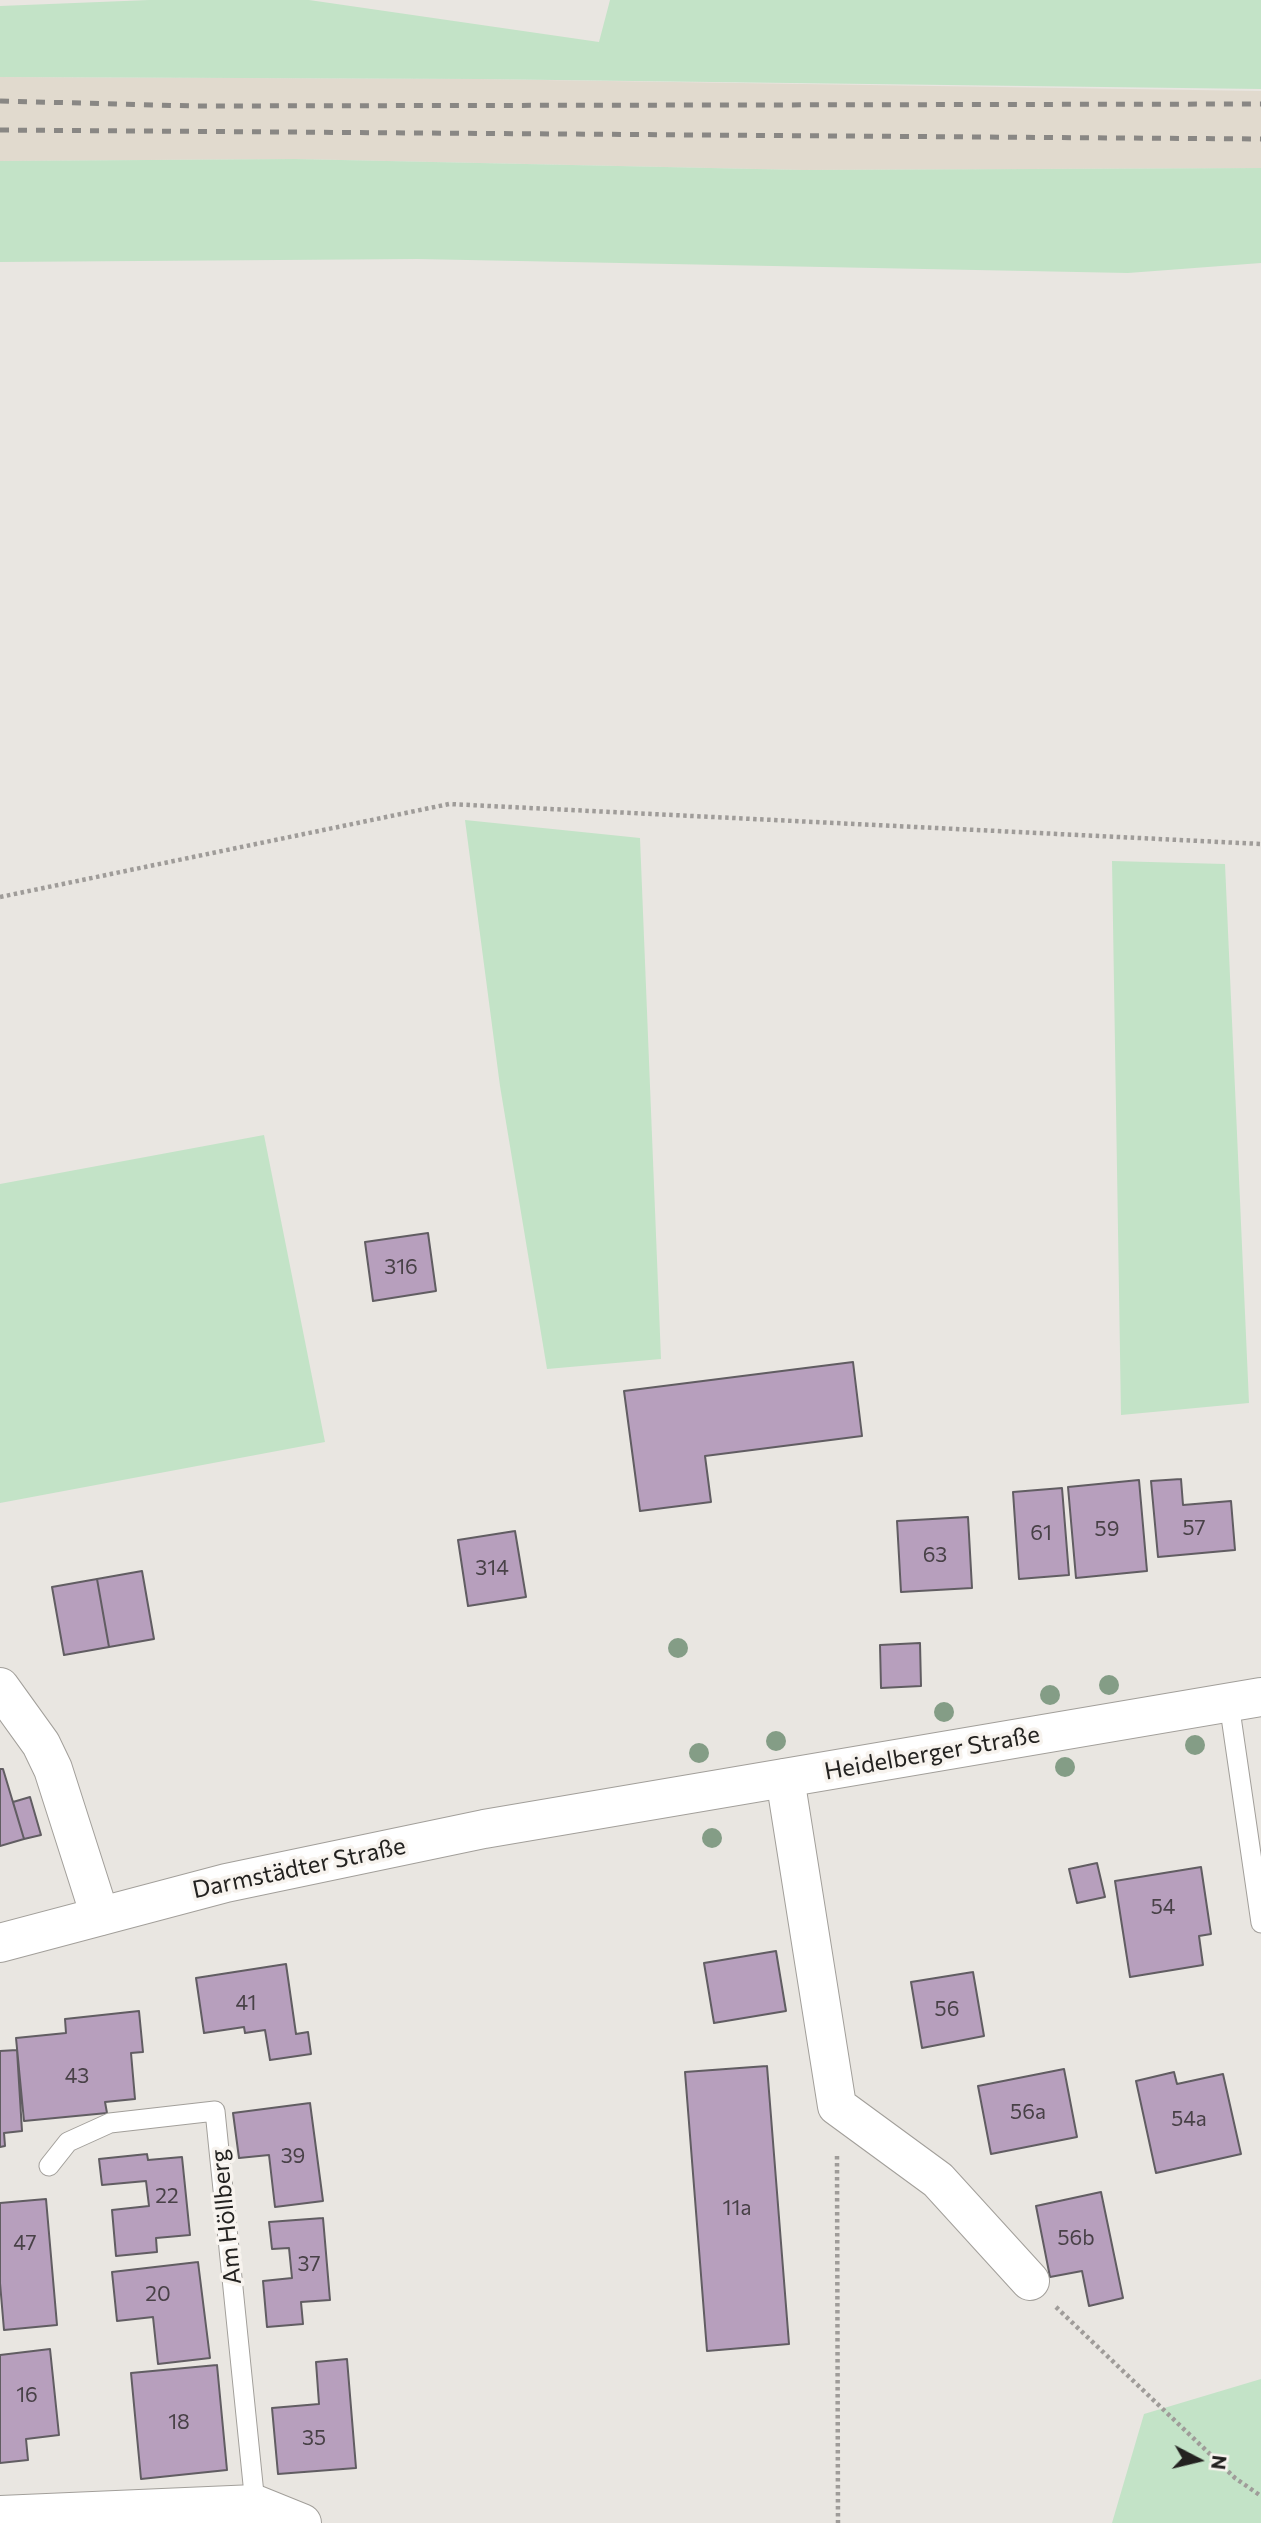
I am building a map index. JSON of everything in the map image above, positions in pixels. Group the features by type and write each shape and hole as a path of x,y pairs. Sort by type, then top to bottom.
{"main road":[{"path":"0,1687 41,1744 53,1769 100,1916"},
{"name":"Heidelberger Straße","path":"602,1809 1245,1700"},
{"path":"785,1778 837,2106 938,2179 1030,2281"},
{"name":"Darmstädter Straße","path":"0,1943 316,1863 484,1829 602,1809"},
{"path":"0,2515 255,2504 302,2523"}],"lane":[{"path":"1245,1700 1261,1923"},
{"name":"Am Höllberg","path":"49,2166 68,2142 110,2123 215,2111 255,2504"}],"path":[{"path":"0,897 449,804 1261,844"},
{"path":"837,2106 838,2523"},
{"path":"1030,2281 1235,2478 1261,2496"}],"shaded area":[{"path":"0,77 477,79 1261,91 1261,168 803,170 295,159 0,161"}],"green space":[{"path":"149,0 309,0 599,42 610,0 1261,0 1261,89 477,79 0,77 0,6"},
{"path":"295,159 803,170 1261,168 1261,263 1128,273 417,259 0,262 0,161"},
{"path":"465,820 640,838 661,1359 547,1369 500,1086"},
{"path":"1112,861 1225,864 1249,1403 1121,1415"},
{"path":"264,1135 325,1442 0,1503 0,1184"},
{"path":"1261,2379 1261,2523 1112,2523 1144,2414"}],"building":[{"path":"428,1233 436,1291 373,1301 365,1242"},
{"path":"853,1362 862,1436 705,1456 711,1502 640,1511 624,1391"},
{"path":"1181,1479 1183,1505 1231,1501 1235,1550 1158,1557 1151,1481"},
{"path":"1139,1480 1147,1571 1076,1578 1068,1487"},
{"path":"1062,1488 1069,1575 1019,1579 1013,1492"},
{"path":"968,1517 972,1588 901,1592 897,1521"},
{"path":"515,1531 526,1597 468,1606 458,1540"},
{"path":"142,1571 154,1639 109,1647 97,1579"},
{"path":"97,1579 109,1647 64,1655 52,1587"},
{"path":"920,1643 921,1686 881,1688 880,1645"},
{"path":"0,1769 3,1769 24,1839 0,1846"},
{"path":"30,1797 41,1835 24,1839 13,1802"},
{"path":"1097,1863 1105,1897 1077,1903 1069,1869"},
{"path":"1201,1867 1211,1934 1199,1936 1203,1965 1130,1977 1115,1881"},
{"path":"776,1951 786,2011 714,2023 704,1963"},
{"path":"286,1964 296,2034 308,2032 311,2054 270,2060 265,2030 245,2033 244,2027 204,2033 196,1978"},
{"path":"973,1972 984,2036 922,2048 911,1982"},
{"path":"139,2011 143,2052 131,2053 135,2099 105,2102 107,2113 24,2121 16,2038 66,2033 65,2019"},
{"path":"17,2050 22,2131 4,2133 5,2146 0,2147 0,2051"},
{"path":"767,2066 789,2344 707,2351 685,2072"},
{"path":"1064,2069 1077,2137 991,2154 978,2086"},
{"path":"1174,2072 1177,2084 1223,2074 1241,2154 1156,2173 1136,2081"},
{"path":"310,2103 323,2201 275,2207 269,2155 239,2158 233,2113"},
{"path":"147,2154 148,2160 182,2157 190,2235 156,2238 157,2252 116,2256 112,2210 149,2206 146,2181 102,2185 99,2159"},
{"path":"1101,2192 1123,2298 1089,2306 1082,2271 1050,2277 1036,2206"},
{"path":"46,2199 57,2325 4,2330 0,2283 0,2203"},
{"path":"323,2218 330,2300 301,2302 303,2324 267,2327 263,2281 292,2278 289,2248 272,2249 269,2222"},
{"path":"198,2262 210,2358 158,2364 153,2317 117,2321 112,2272"},
{"path":"50,2349 59,2435 26,2439 28,2460 0,2463 0,2355"},
{"path":"347,2359 356,2468 278,2474 272,2408 319,2404 316,2362"},
{"path":"217,2365 227,2470 141,2479 131,2373"}],"railway":[{"path":"0,101 195,106 1261,104"},
{"path":"0,130 1261,139"}]}
